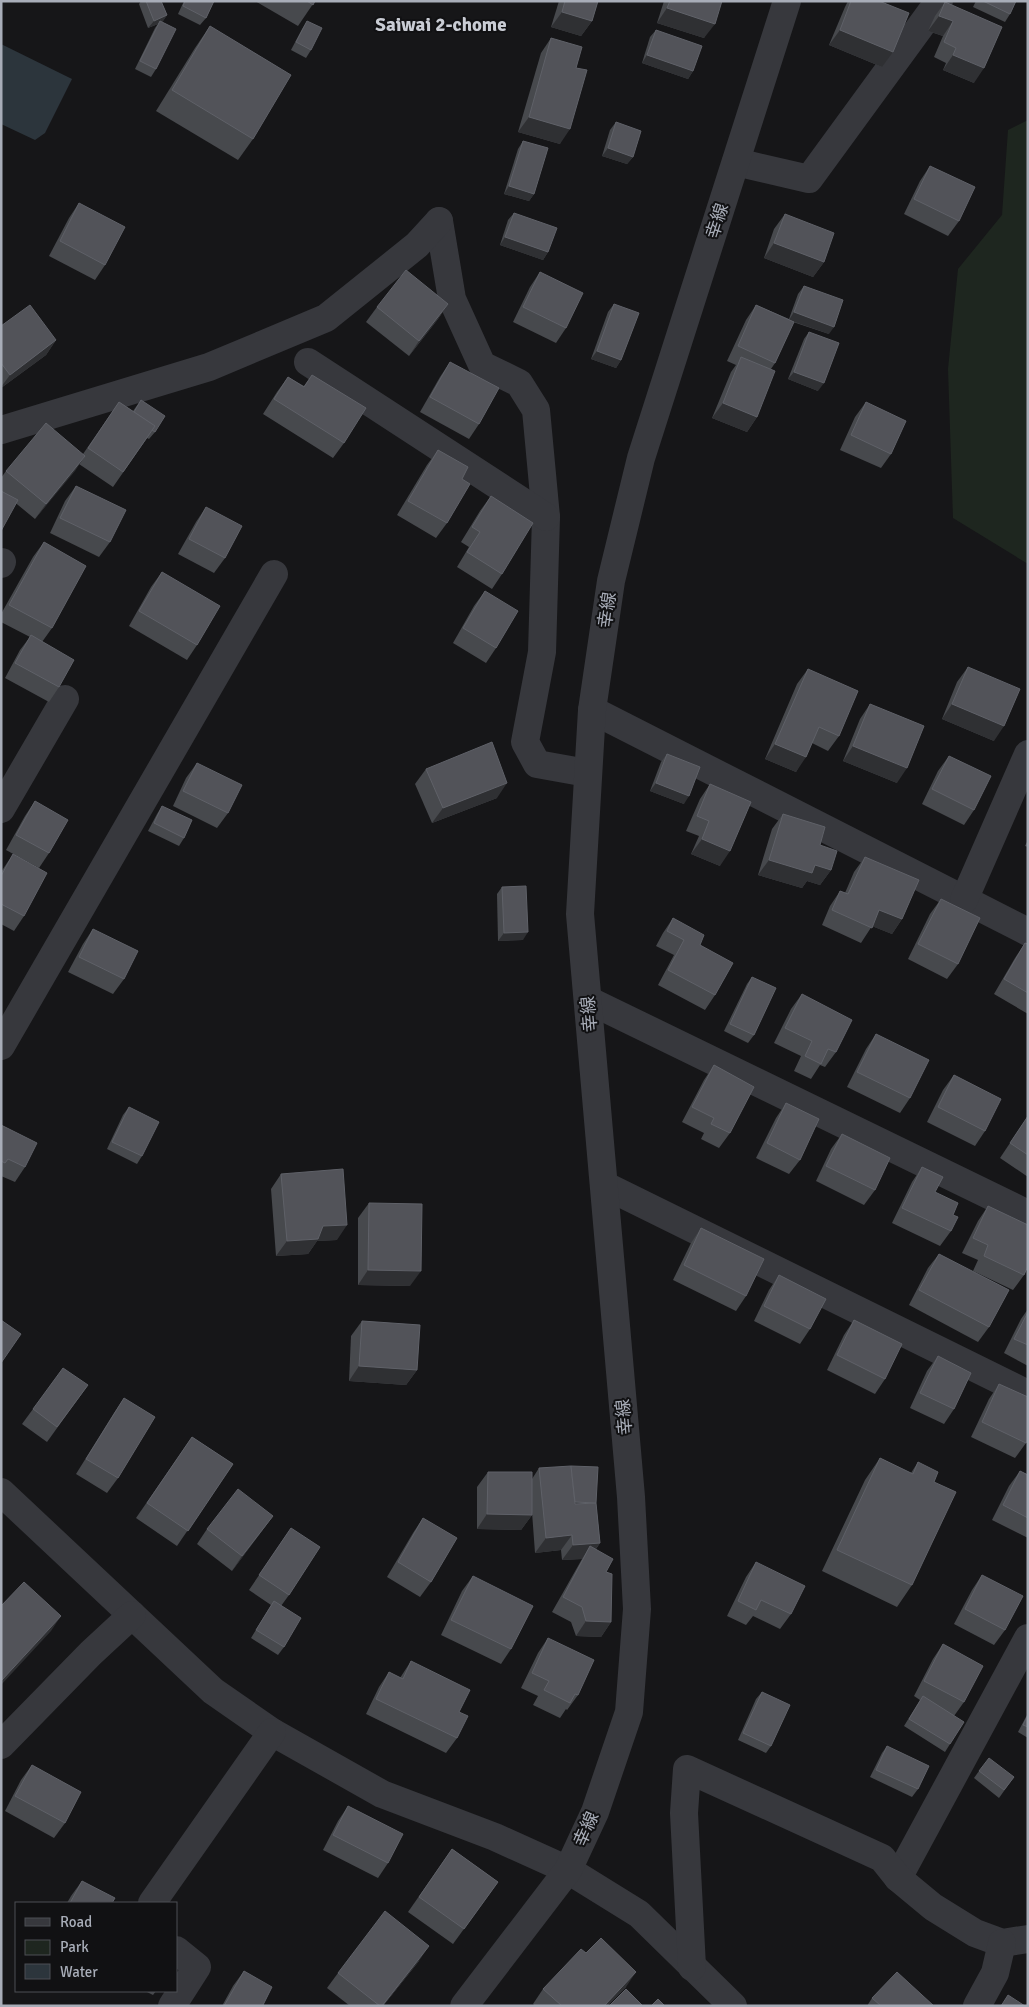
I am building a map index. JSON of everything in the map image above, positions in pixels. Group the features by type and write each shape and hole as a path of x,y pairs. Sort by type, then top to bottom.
{"street":[{"name":"幸線","path":"464,2006 568,1870 594,1812 629,1712 637,1609 631,1497 580,914 592,710 611,581 641,458 788,1"},
{"path":"736,162 809,179 939,1"},
{"path":"1,430 209,367 326,318 417,245 439,221 452,299 482,366 519,383 536,410 546,517 542,652 525,742 537,764 587,773"},
{"path":"308,362 546,517"},
{"path":"1,1046 274,574"},
{"path":"1,809 65,698"},
{"path":"592,710 1028,932"},
{"path":"964,900 1028,754"},
{"path":"588,1000 1028,1214"},
{"path":"604,1185 1028,1394"},
{"path":"1,1492 213,1691 272,1732 382,1794 495,1837 568,1870 639,1914 733,2006"},
{"path":"1,1745 91,1653 132,1615"},
{"path":"898,1878 1028,1638"},
{"path":"153,1902 272,1732"},
{"path":"692,1967 684,1813 687,1769 882,1858 898,1878 933,1907 975,1933 1015,1941 977,2006"},
{"path":"172,2006 197,1967 178,1952"}],"green space":[{"path":"1028,120 1028,564 953,518 948,369 958,269 1002,215 1008,130"}],"water":[{"path":"1,44 72,79 45,133 35,140 1,124"}],"building":[{"path":"146,1 161,1 167,15 154,21"},
{"path":"185,1 214,1 206,18 183,6"},
{"path":"307,1 315,1 313,5"},
{"path":"565,1 598,1 592,21 562,12"},
{"path":"670,1 722,1 715,24 667,8"},
{"path":"851,1 879,1 909,13 893,52 840,30"},
{"path":"983,1 1016,1 1010,14"},
{"path":"945,2 1002,27 984,68 953,55 956,48 944,42 953,21 939,16"},
{"path":"160,21 176,29 156,69 140,61"},
{"path":"307,21 322,28 311,50 296,42"},
{"path":"210,26 291,75 253,139 172,90"},
{"path":"656,30 702,46 693,71 647,55"},
{"path":"551,38 582,47 576,68 587,70 570,129 529,117"},
{"path":"616,122 641,131 633,157 608,148"},
{"path":"523,141 548,148 534,194 509,186"},
{"path":"930,166 975,187 959,221 914,199"},
{"path":"79,203 125,227 105,265 60,241"},
{"path":"514,213 557,228 548,252 505,237"},
{"path":"785,214 834,233 824,262 774,243"},
{"path":"406,270 448,304 419,341 377,307"},
{"path":"540,272 583,293 566,328 523,307"},
{"path":"804,286 843,300 834,327 794,312"},
{"path":"614,304 639,313 621,360 597,351"},
{"path":"30,305 56,340 10,375 1,363 1,326"},
{"path":"756,305 794,322 775,363 738,346"},
{"path":"809,332 839,343 824,383 794,372"},
{"path":"741,357 775,371 757,417 723,403"},
{"path":"450,362 499,388 479,424 430,397"},
{"path":"312,375 366,408 344,443 274,399 288,377 304,387"},
{"path":"141,400 165,416 155,432 152,430 155,426 134,412"},
{"path":"119,402 155,426 123,472 88,448"},
{"path":"866,402 906,421 891,454 851,435"},
{"path":"46,423 85,456 46,504 6,471"},
{"path":"438,450 468,467 462,479 470,484 447,523 408,501"},
{"path":"76,486 126,510 110,542 60,518"},
{"path":"1,491 18,500 1,531"},
{"path":"491,496 533,523 502,574 467,552 480,532 472,527"},
{"path":"206,507 242,526 225,558 189,539"},
{"path":"44,542 86,566 52,628 9,605"},
{"path":"162,572 220,606 197,645 139,611"},
{"path":"485,591 518,611 496,648 463,628"},
{"path":"31,635 74,660 59,687 15,663"},
{"path":"968,667 1020,689 1004,726 952,704"},
{"path":"808,669 858,691 839,736 819,727 806,757 775,744"},
{"path":"870,704 924,726 907,768 853,746"},
{"path":"492,742 507,783 443,808 426,769"},
{"path":"667,754 700,767 689,796 656,783"},
{"path":"949,756 991,776 974,810 932,789"},
{"path":"197,763 242,785 228,813 183,791"},
{"path":"710,784 751,802 730,851 702,839 709,821 697,816"},
{"path":"35,801 68,820 49,853 16,835"},
{"path":"162,806 192,820 184,838 154,823"},
{"path":"783,814 825,827 820,845 837,851 831,870 815,865 812,873 769,860"},
{"path":"13,854 47,873 24,916 1,904 1,876"},
{"path":"865,857 919,880 902,919 879,910 872,928 832,910 840,891 848,894"},
{"path":"526,886 528,932 504,933 502,887"},
{"path":"941,899 980,918 958,964 918,944"},
{"path":"673,918 704,935 700,945 733,963 715,995 668,970 684,940 667,931"},
{"path":"93,929 138,951 124,979 79,957"},
{"path":"1025,943 1028,944 1028,993 1004,979"},
{"path":"752,977 776,988 754,1035 730,1024"},
{"path":"802,994 852,1020 836,1052 828,1049 821,1064 805,1056 812,1041 785,1028"},
{"path":"876,1034 929,1060 910,1098 857,1072"},
{"path":"714,1065 754,1087 730,1133 711,1124 714,1118 692,1107"},
{"path":"954,1075 1001,1099 985,1131 938,1107"},
{"path":"786,1103 819,1119 800,1160 767,1143"},
{"path":"129,1107 159,1122 142,1156 112,1142"},
{"path":"1028,1116 1028,1155 1010,1143"},
{"path":"1,1125 37,1143 25,1167 8,1159 5,1163 1,1161"},
{"path":"842,1134 890,1158 875,1190 826,1166"},
{"path":"922,1167 943,1177 935,1192 958,1203 953,1215 958,1217 951,1231 902,1208"},
{"path":"343,1169 347,1225 323,1226 318,1239 287,1241 281,1174"},
{"path":"369,1203 422,1204 421,1271 368,1270"},
{"path":"988,1206 1028,1225 1028,1266 1024,1275 984,1256 988,1245 973,1238"},
{"path":"701,1228 764,1259 746,1296 684,1265"},
{"path":"939,1254 1009,1290 989,1327 919,1290"},
{"path":"779,1275 826,1299 810,1329 764,1306"},
{"path":"1028,1312 1028,1345 1014,1339"},
{"path":"1,1320 21,1334 1,1363"},
{"path":"854,1320 902,1344 885,1379 837,1355"},
{"path":"362,1321 420,1325 417,1370 359,1366"},
{"path":"938,1356 971,1373 954,1409 920,1393"},
{"path":"63,1368 88,1385 57,1427 33,1409"},
{"path":"999,1384 1028,1397 1028,1439 1026,1443 982,1422"},
{"path":"124,1398 155,1417 118,1478 86,1459"},
{"path":"192,1437 233,1464 188,1531 147,1503"},
{"path":"880,1458 913,1474 918,1462 938,1472 934,1482 956,1492 912,1585 837,1550"},
{"path":"571,1466 575,1504 596,1503 600,1543 573,1545 572,1535 546,1538 539,1468"},
{"path":"571,1466 598,1467 596,1503 575,1502"},
{"path":"1020,1471 1028,1475 1028,1518 1003,1505"},
{"path":"488,1472 532,1472 532,1515 487,1514"},
{"path":"238,1489 273,1516 242,1556 207,1529"},
{"path":"423,1518 457,1538 431,1582 398,1562"},
{"path":"291,1528 320,1547 289,1595 259,1575"},
{"path":"590,1546 613,1559 606,1572 612,1574 611,1622 586,1621 582,1607 563,1597"},
{"path":"756,1562 805,1586 791,1614 761,1600 756,1610 738,1601"},
{"path":"982,1575 1023,1596 1005,1630 965,1609"},
{"path":"473,1576 533,1606 511,1649 451,1620"},
{"path":"24,1582 61,1616 2,1680 1,1606"},
{"path":"274,1601 301,1618 284,1647 256,1630"},
{"path":"548,1638 594,1660 578,1695 575,1694 570,1703 544,1690 549,1681 532,1673"},
{"path":"943,1644 983,1666 964,1702 924,1681"},
{"path":"411,1661 470,1690 459,1712 468,1716 457,1738 376,1699 389,1672 403,1679"},
{"path":"762,1692 790,1705 771,1746 743,1733"},
{"path":"923,1696 964,1722 950,1744 909,1719"},
{"path":"1028,1715 1028,1727 1023,1725"},
{"path":"887,1746 929,1766 918,1789 876,1770"},
{"path":"989,1758 1014,1777 1004,1790 979,1771"},
{"path":"32,1765 81,1792 65,1823 15,1796"},
{"path":"348,1806 403,1834 388,1863 333,1835"},
{"path":"452,1849 498,1882 464,1929 419,1897"},
{"path":"82,1881 115,1898 113,1902 71,1902"},
{"path":"385,1911 429,1946 382,2006 380,2006 338,1973"},
{"path":"601,1938 636,1972 604,2006 562,2006 543,1989 581,1949 586,1953"},
{"path":"244,1971 272,1987 264,2006 224,2006"},
{"path":"897,1972 934,2006 881,2006 872,1998"},
{"path":"626,1989 643,2006 609,2006"},
{"path":"1008,1995 1025,2006 1001,2006"},
{"path":"658,1999 665,2006 651,2006"}],"district":[{"name":"Saiwai 2-chome","path":"441,24"}]}
